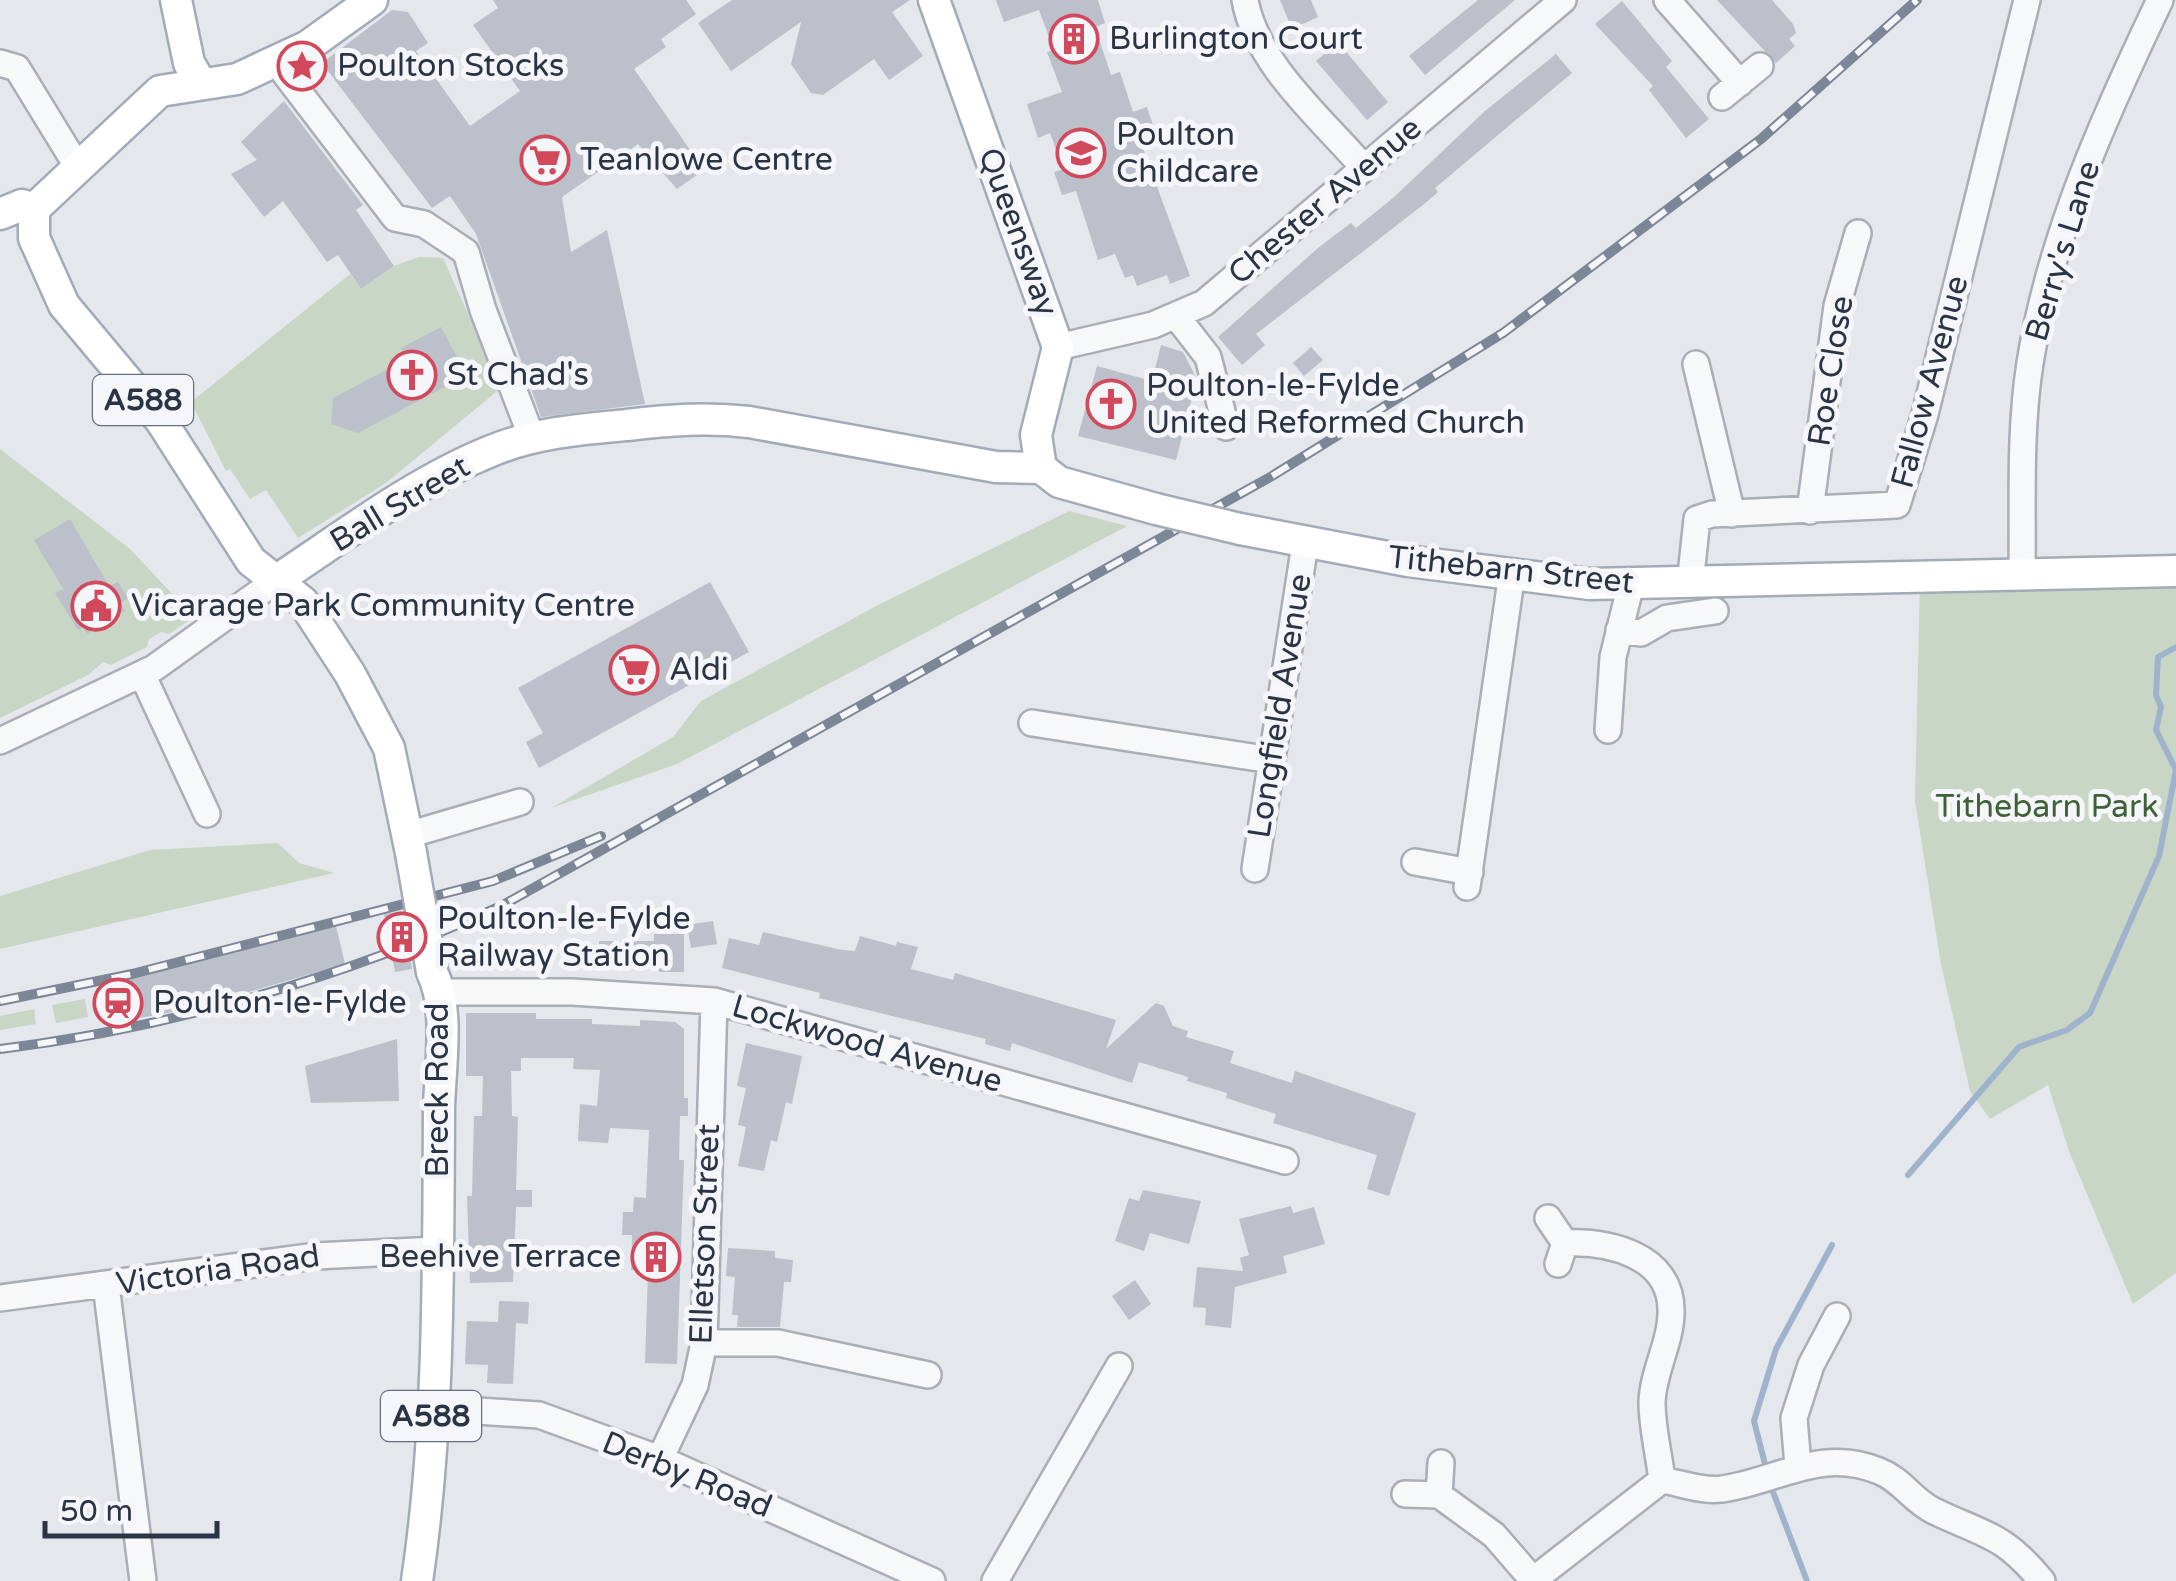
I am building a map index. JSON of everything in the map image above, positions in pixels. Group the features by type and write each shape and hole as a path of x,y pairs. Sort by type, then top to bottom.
{"main road":[{"path":"176,0 189,63 200,82"},
{"path":"0,214 22,205 34,209 160,91 200,82 218,85 276,62 308,46 372,0"},
{"name":"Queensway","path":"934,0 1058,347 1036,435 1041,468"},
{"name":"A588","path":"34,209 34,238 64,305 161,421 251,562 274,582"},
{"name":"Tithebarn Street","path":"532,438 708,418 980,463 1041,468 1060,482 1304,544 1590,584 2176,571"},
{"path":"980,463 1016,451 1036,435"},
{"name":"Ball Street","path":"274,582 458,466 532,438"},
{"name":"Breck Road","path":"274,582 302,602 378,721 392,758 436,982 436,1250 431,1408 426,1518 417,1581"}],"street":[{"path":"1245,0 1249,24 1280,70 1364,168"},
{"name":"Chester Avenue","path":"1058,347 1176,317 1234,280 1563,0"},
{"path":"1667,0 1731,90 1760,66"},
{"name":"Fallow Avenue","path":"1690,584 1697,519 1898,505 1925,414 2027,0"},
{"name":"Berry's Lane","path":"2022,576 2023,430 2046,285 2087,164 2160,0"},
{"path":"276,62 395,218 424,224 466,252 483,310 532,438"},
{"path":"0,63 17,68 78,166"},
{"name":"Roe Close","path":"1810,511 1838,306 1858,232"},
{"path":"1176,317 1208,357 1226,427"},
{"path":"1696,364 1732,514"},
{"name":"Longfield Avenue","path":"1255,869 1304,544"},
{"path":"1415,862 1468,879 1512,573"},
{"path":"0,740 142,674 274,582"},
{"path":"1608,730 1608,692 1618,630 1631,584"},
{"path":"1618,630 1641,632 1667,618 1715,611"},
{"path":"142,674 208,814"},
{"path":"1032,724 1271,760"},
{"path":"410,844 520,802"},
{"name":"Lockwood Avenue","path":"436,982 714,1001 1284,1161"},
{"name":"Elletson Street","path":"660,1459 695,1385 704,1342 714,1001"},
{"path":"1548,1218 1561,1254 1591,1242 1618,1248 1646,1261 1664,1281 1671,1310 1652,1401 1662,1480"},
{"name":"Victoria Road","path":"0,1298 316,1256 436,1250"},
{"path":"106,1285 143,1581"},
{"path":"1791,1467 1794,1418 1811,1365 1838,1316"},
{"path":"704,1342 778,1342 928,1375"},
{"path":"995,1581 1118,1366"},
{"name":"Derby Road","path":"431,1408 539,1416 660,1459 932,1581"},
{"path":"1439,1495 1441,1462"},
{"path":"1406,1494 1439,1495 1494,1534 1532,1580 1662,1480 1718,1490 1791,1467 1836,1462 1878,1470 1904,1485 1925,1507 1984,1529 2016,1551 2042,1581"}],"green space":[{"path":"419,257 443,258 501,388 386,483 298,538 266,490 250,499 230,469 226,471 191,402 350,274 361,289 394,266"},
{"path":"0,449 129,548 194,617 169,634 161,632 149,639 147,647 111,665 103,662 88,675 0,718"},
{"path":"1069,511 1127,526 677,764 551,808 673,737 701,701 880,604"},
{"name":"Tithebarn Park","path":"2176,571 2176,1273 2133,1304 2069,1151 2048,1085 1990,1119 1970,1091 1941,964 1915,801 1920,578"},
{"path":"278,843 299,863 334,873 0,949 0,896 150,850"},
{"path":"85,999 88,1017 56,1023 52,1005"},
{"path":"34,1009 36,1024 0,1030 0,1016"}],"building":[{"path":"493,0 686,0 696,14 661,39 666,47 634,69 704,170 677,189 638,144 562,197 571,252 607,230 645,404 541,417 476,234 450,196 432,208 322,63 392,10 408,12 428,43 416,51 470,126 520,91 473,25 498,8"},
{"path":"732,0 910,0 892,12 923,56 889,80 874,59 823,95 811,93 791,64 801,22 731,71 698,23"},
{"path":"996,0 1098,0 1105,23 1095,27 1111,75 1120,72 1133,112 1147,107 1157,137 1141,143 1190,276 1170,284 1167,275 1137,286 1133,275 1125,278 1115,254 1098,260 1076,191 1062,195 1054,172 1063,169 1050,133 1038,138 1027,104 1062,92 1047,52 1054,50 1039,10 1004,22"},
{"path":"1280,0 1311,0 1318,17 1292,29"},
{"path":"1478,0 1515,0 1425,75 1409,56"},
{"path":"1717,0 1772,0 1793,24 1796,33 1789,39 1795,46 1776,63"},
{"path":"1622,1 1672,61 1666,67 1709,119 1686,138 1649,90 1653,86 1595,24"},
{"path":"1338,42 1388,102 1367,120 1316,61"},
{"path":"1556,54 1572,73 1435,188 1438,192 1423,205 1256,334 1265,345 1242,365 1218,337 1318,248 1351,223 1356,228 1393,198 1485,111"},
{"path":"284,101 363,205 356,210 394,266 361,289 338,255 327,262 283,201 264,217 231,174 257,160 241,142"},
{"name":"St Chad's","path":"441,327 458,359 443,367 452,383 358,433 331,424 333,398 407,359 401,348"},
{"path":"1161,345 1183,352 1197,379 1176,460 1078,436 1097,366 1152,381"},
{"path":"1311,347 1323,360 1304,376 1293,363"},
{"path":"70,519 109,586 118,582 128,598 120,603 125,611 87,634 83,627 78,630 55,593 63,589 34,540"},
{"name":"Aldi","path":"710,582 749,652 539,768 526,742 543,733 518,688"},
{"name":"Poulton-le-Fylde Railway Station","path":"402,911 412,969 395,972 384,914"},
{"path":"713,921 717,944 691,948 687,925"},
{"path":"336,926 345,964 190,1009 139,1018 128,977"},
{"path":"763,932 842,950 855,951 860,936 896,946 897,942 918,947 911,969 953,980 955,973 1116,1020 1106,1049 1156,1003 1164,1006 1173,1026 1188,1031 1186,1037 1234,1051 1230,1063 1292,1083 1295,1071 1416,1113 1389,1196 1367,1189 1377,1155 1273,1123 1276,1114 1226,1098 1227,1093 1187,1081 1188,1077 1139,1062 1132,1083 1012,1043 1010,1051 985,1044 986,1039 819,998 820,993 722,968 729,938 759,945"},
{"path":"654,934 684,934 684,972 659,972 659,964 599,964 599,941 654,941"},
{"path":"466,1013 536,1013 536,1019 592,1019 592,1024 640,1026 640,1020 675,1022 684,1029 684,1098 688,1098 688,1116 680,1116 679,1160 684,1160 677,1364 645,1363 648,1270 631,1270 632,1235 622,1235 623,1212 633,1212 634,1197 646,1198 649,1130 610,1128 608,1143 578,1141 580,1104 597,1106 600,1070 573,1069 574,1058 521,1058 521,1071 511,1071 512,1116 518,1117 516,1190 532,1190 532,1207 516,1207 513,1282 470,1283 467,1196 472,1196 474,1116 482,1116 483,1076 466,1076"},
{"path":"397,1039 399,1101 311,1103 305,1066"},
{"path":"746,1043 802,1056 792,1104 786,1102 777,1142 771,1140 764,1171 738,1166 746,1127 738,1125 746,1088 737,1086"},
{"path":"1143,1190 1201,1201 1189,1244 1150,1233 1144,1251 1115,1241 1129,1198 1139,1201"},
{"path":"1291,1206 1293,1213 1314,1207 1325,1244 1283,1256 1287,1273 1235,1287 1231,1328 1205,1325 1206,1308 1193,1307 1197,1267 1243,1271 1240,1258 1249,1255 1239,1219"},
{"path":"728,1248 775,1251 775,1258 793,1260 791,1282 784,1282 780,1327 737,1327 738,1315 732,1315 735,1277 726,1276"},
{"path":"1135,1280 1151,1304 1129,1320 1112,1296"},
{"path":"499,1301 529,1302 528,1324 516,1323 513,1384 487,1383 488,1365 465,1364 467,1321 498,1322"}],"waterway":[{"path":"2176,647 2158,657 2156,695 2161,707 2156,730 2176,770"},
{"path":"1908,1175 2019,1047 2067,1030 2090,1013 2159,856 2176,770"},
{"path":"1767,1472 1754,1421 1776,1349 1832,1245"},
{"path":"1770,1484 1807,1581"}],"railway":[{"path":"0,1049 129,1028 257,996 382,955 503,905 1272,476 1503,333 1761,139 1917,0"},
{"path":"0,1001 132,974 493,881 601,836"}],"place":[{"name":"Burlington Court","path":"1074,39"},
{"name":"Poulton Stocks","path":"302,66"},
{"name":"Poulton Childcare","path":"1081,153"},
{"name":"Teanlowe Centre","path":"545,160"},
{"name":"St Chad's","path":"412,375"},
{"name":"Poulton-le-Fylde United Reformed Church","path":"1111,404"},
{"name":"Vicarage Park Community Centre","path":"96,606"},
{"name":"Aldi","path":"634,670"},
{"name":"Poulton-le-Fylde Railway Station","path":"402,937"},
{"name":"Poulton-le-Fylde","path":"118,1003"},
{"name":"Beehive Terrace","path":"656,1257"}]}
